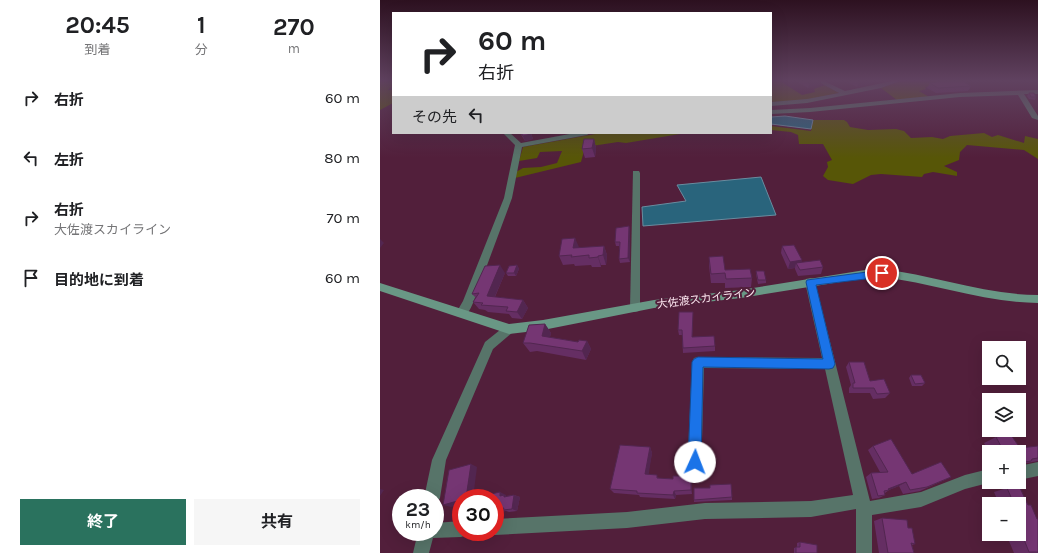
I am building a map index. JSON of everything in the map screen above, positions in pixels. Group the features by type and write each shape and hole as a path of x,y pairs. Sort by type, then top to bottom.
{"street":[{"path":"772,112 842,107"},
{"path":"1028,107 1034,117 1038,118"},
{"path":"507,134 519,145"},
{"path":"519,145 581,134"},
{"path":"461,313 468,303 508,198 519,145"},
{"path":"635,308 636,173"},
{"name":"大佐渡スカイライン","path":"380,287 509,329 543,326 635,308 882,273 1012,297 1038,299"},
{"path":"810,282 862,505 864,553"},
{"path":"434,489 439,460 489,346 509,329"},
{"path":"694,476 698,362 829,364"},
{"path":"1026,472 1038,469"},
{"path":"504,527 627,520 705,511 811,509 862,505 927,497 959,483 982,477"},
{"path":"421,553 424,541"}],"shaded area":[{"path":"813,120 844,120 850,127 868,130 896,129 904,131 911,138 932,137 943,139 950,136 984,133 992,137 998,135 1024,143 1025,136 1038,139 1038,159 1024,150 967,145 960,152 959,160 944,166 957,172 957,176 933,172 924,174 922,177 881,174 871,175 853,184 828,180 823,176 828,167 827,162 832,160 823,144 799,144 798,135 791,132 772,130 772,126 811,131"},
{"path":"595,134 680,134 626,143 618,142 585,147 581,162 515,178 516,172 523,168 541,167 557,163 562,151 540,152 537,158 519,161 523,147"}],"water":[{"path":"785,116 813,120 811,129 772,124 772,117"},
{"path":"761,177 776,215 643,226 642,207 686,201 677,185"}],"building":[{"path":"584,139 594,139 592,148 582,149"},
{"path":"629,226 628,258 619,259 620,242 615,242 616,228"},
{"path":"575,238 573,248 604,246 603,255 589,258 589,255 571,257 572,255 559,256 562,239"},
{"path":"794,245 802,260 790,262 782,246"},
{"path":"723,256 725,270 750,269 752,278 726,279 725,273 711,274 709,257"},
{"path":"820,260 823,267 800,270 796,263"},
{"path":"500,265 487,296 523,300 517,312 506,311 508,307 481,305 483,303 473,302 479,293 472,294 485,266"},
{"path":"517,265 514,273 506,273 509,266"},
{"path":"756,271 764,271 766,280 758,280"},
{"path":"679,312 693,312 692,337 714,336 715,346 683,348 682,330 678,330"},
{"path":"545,324 542,336 578,342 579,340 587,341 582,351 523,343 529,325"},
{"path":"849,362 864,362 870,381 884,379 890,393 877,394 874,388 853,388 853,383 855,383"},
{"path":"911,375 921,375 925,383 915,384"},
{"path":"996,437 1012,437 1018,445 1000,445"},
{"path":"891,439 912,474 941,462 951,477 927,487 910,490 906,482 884,491 885,495 878,496 871,473 888,472 873,446"},
{"path":"620,445 650,447 645,474 657,475 657,478 673,479 673,476 686,476 691,479 691,490 674,491 673,495 637,493 637,491 610,489"},
{"path":"1038,446 1038,458 1032,459 1031,461 1026,462 1026,447"},
{"path":"471,464 467,489 452,489 452,502 444,505 444,499 449,470"},
{"path":"731,484 732,497 694,500 694,488 710,488 710,485"},
{"path":"1007,489 1020,489 1024,497 1011,497"},
{"path":"514,495 512,509 504,510 504,497"},
{"path":"1026,501 1028,505 1031,505 1038,519 1038,552 1029,552 1025,541 1026,541"},
{"path":"882,518 907,520 908,528 912,528 915,544 911,543 914,553 888,553"},
{"path":"800,542 817,545 817,553 796,553 796,547 800,547"}],"route":[{"path":"695,462 698,362 829,364 810,282 882,273"}]}
